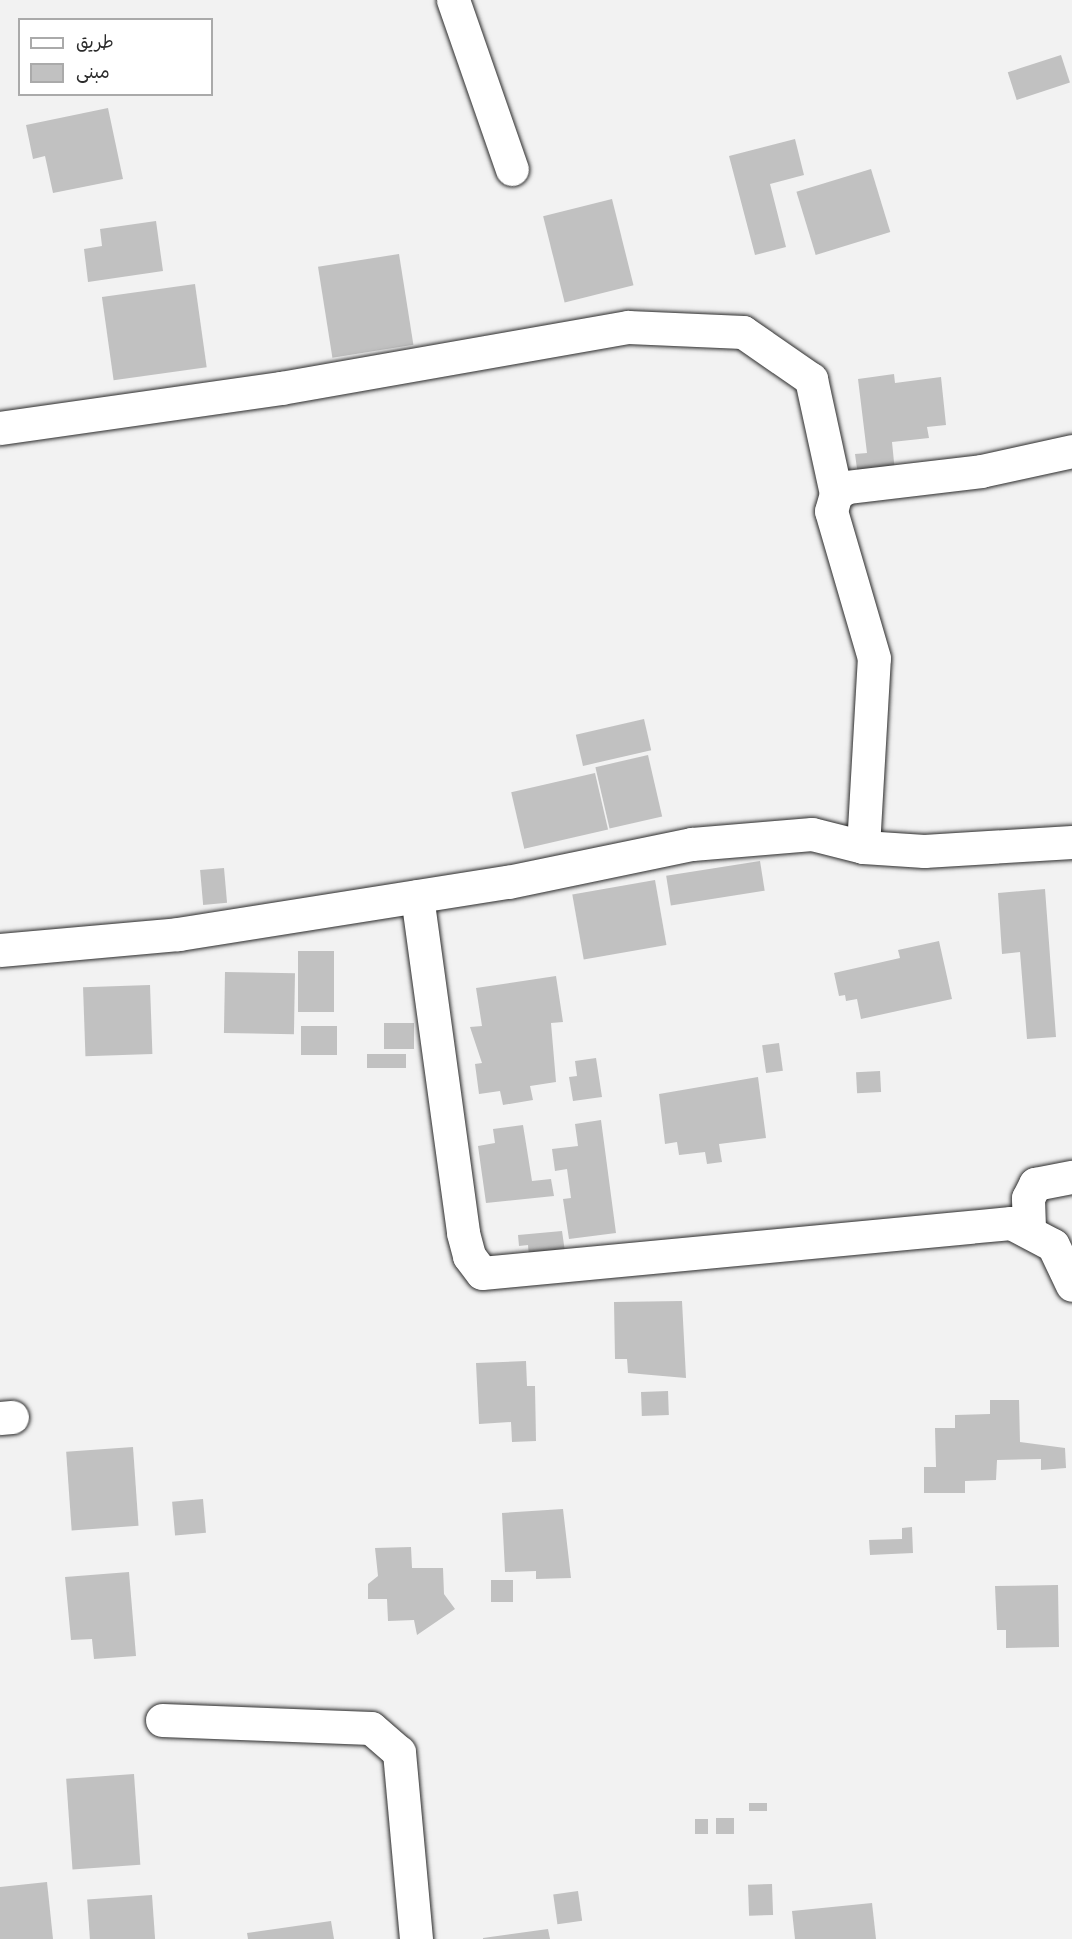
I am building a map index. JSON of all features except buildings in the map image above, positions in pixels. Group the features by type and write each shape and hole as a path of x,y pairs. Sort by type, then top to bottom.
{"street":[{"path":"453,0 512,169"},
{"path":"0,428 281,388 628,327 743,332 811,379 836,494 831,511 874,658 863,847"},
{"path":"836,494 847,487 981,471 1072,451"},
{"path":"0,950 178,934 417,896 692,844 812,834 863,847 987,850 1072,842"},
{"path":"417,896 463,1233 482,1273 1011,1223 1029,1228 1053,1245 1072,1285"},
{"path":"1029,1228 1028,1198 1035,1184 1072,1177"},
{"path":"162,1720 371,1728 399,1752 416,1939"}]}
